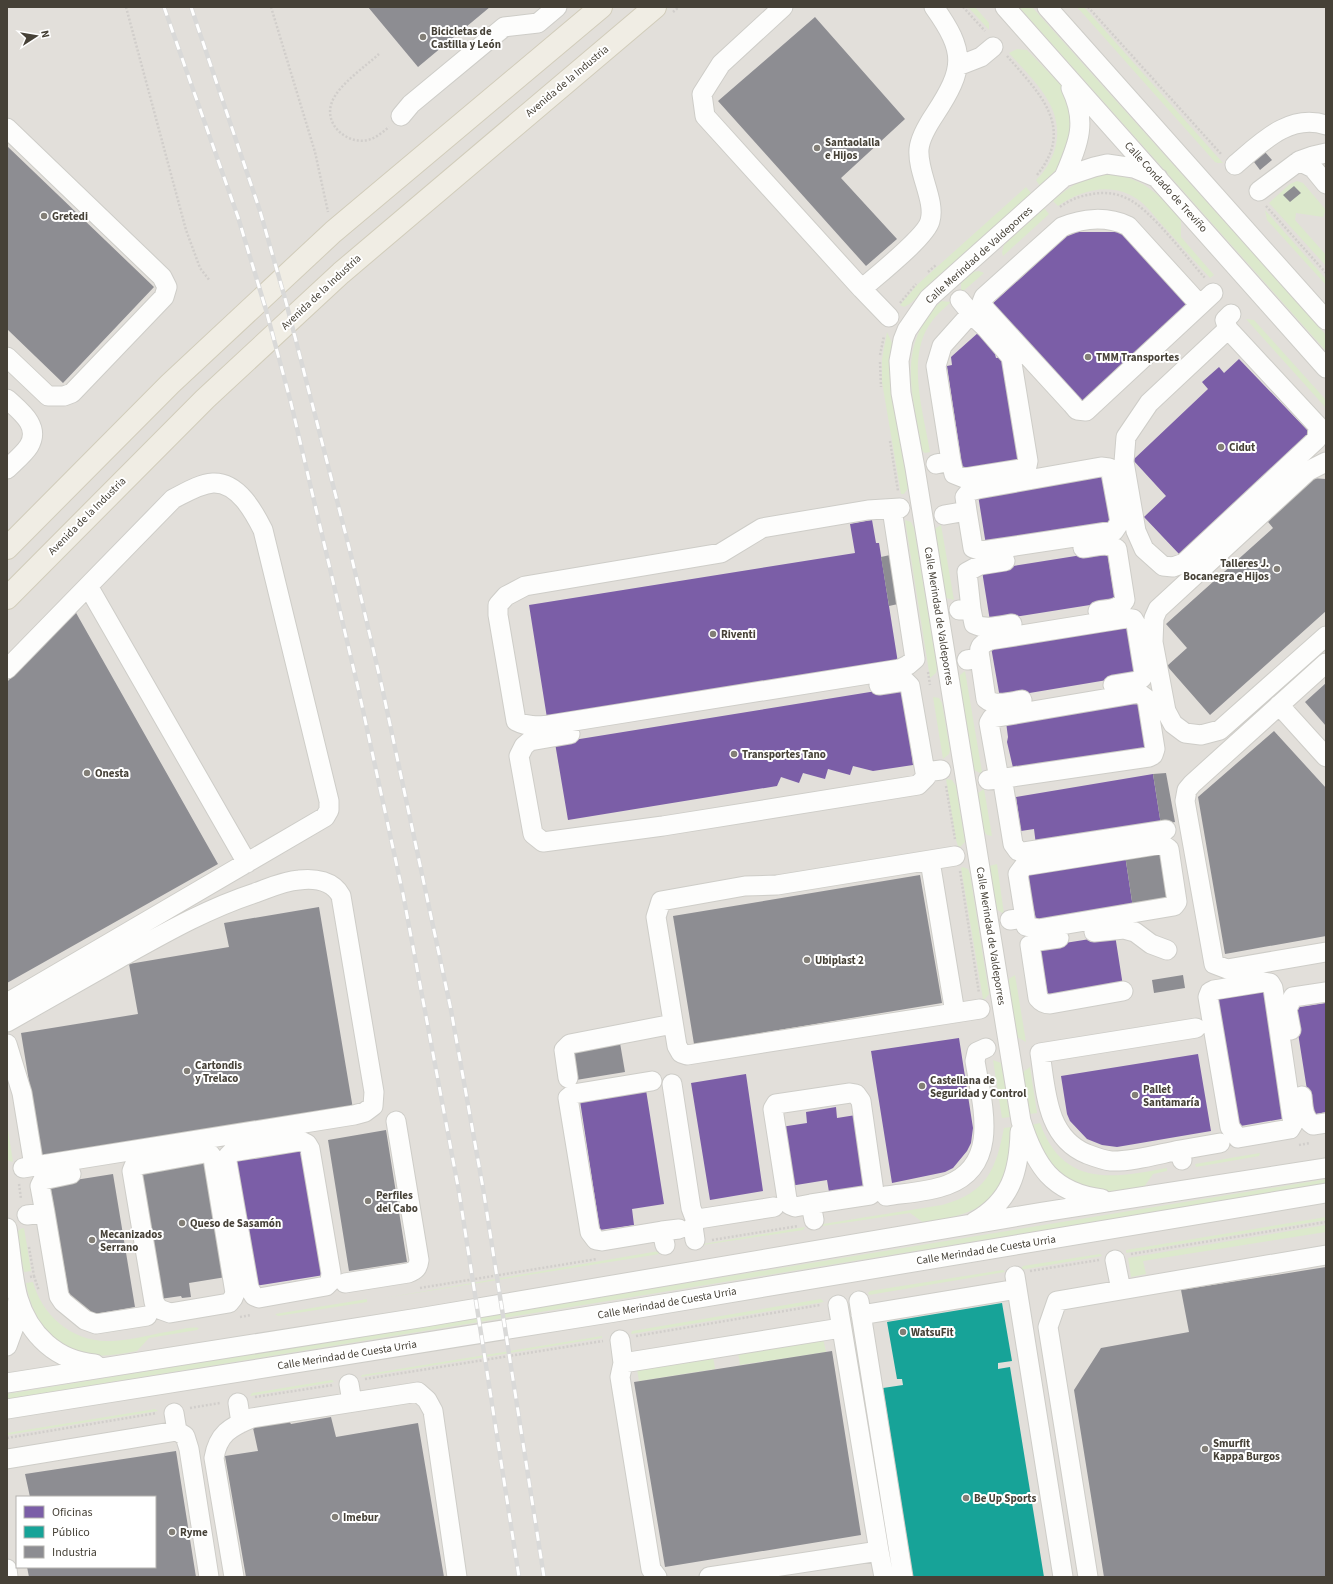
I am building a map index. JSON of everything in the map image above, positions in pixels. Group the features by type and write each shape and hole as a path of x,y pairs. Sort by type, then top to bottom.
{"main road":[{"path":"7,548 170,384 333,232 601,7"},
{"name":"Avenida de la Industria","path":"7,598 204,399 341,273 655,7"}],"street":[{"path":"402,116 411,104 504,27 538,23 556,7"},
{"path":"783,7 721,64 702,94 705,116 889,317"},
{"path":"862,289 920,236 931,220 929,200 918,164 919,148 930,122 949,92 958,66 956,44 950,30 934,7"},
{"name":"Calle Condado de Treviño","path":"1006,7 1326,368"},
{"path":"1047,7 1326,320"},
{"path":"538,23 556,44"},
{"path":"958,66 981,56 996,46"},
{"name":"Calle Merindad de Valdeporres","path":"1064,178 1079,137 1081,121 1079,103 1065,74"},
{"path":"1229,160 1289,126 1305,122 1326,125"},
{"path":"7,128 162,276 167,287 164,297 72,393 64,396 48,396 7,357"},
{"path":"1262,198 1300,161 1326,153"},
{"path":"1300,161 1326,166"},
{"path":"1300,161 1313,168 1326,184"},
{"name":"Calle Merindad de Valdeporres","path":"1121,1201 1085,1197 1056,1183 1037,1162 1028,1145 1021,1121 916,468 901,393 899,361 903,340 929,298 1064,178 1107,164 1134,168 1158,178"},
{"path":"1089,219 1107,219 1118,221 1128,226 1206,299 1086,411 1078,410 985,309 982,302 1001,272 1062,227 1089,219"},
{"path":"960,300 1011,357 1028,461 1027,466 1021,469 964,478 954,474 943,463 936,366 942,346 968,318 973,316"},
{"path":"1230,322 1318,426 1317,439 1184,563 1173,567 1163,566 1144,549 1136,531 1124,462 1126,437 1149,403 1230,322"},
{"path":"7,399 28,420 33,431 29,446 7,469"},
{"path":"1326,462 1308,471 1158,609 1154,618 1153,642 1166,711 1173,724 1185,733 1201,735 1220,730 1326,636"},
{"path":"1102,467 1109,468 1111,473 1120,522 1114,531 982,552 973,548 967,511 965,497 970,491 1102,467"},
{"path":"7,669 172,499 195,488 214,483 229,487 244,498 255,513 263,530 329,801 329,810 324,817 7,1003"},
{"path":"896,509 915,658 908,665 900,669 549,725 524,725 516,721 498,615 498,605 506,596 525,586 722,553 762,528 868,510 896,509"},
{"path":"944,515 967,511"},
{"path":"1105,545 1112,545 1117,550 1125,600 1122,605 1115,608 991,628 980,627 974,624 965,609 966,576 967,572 973,567 1105,545"},
{"path":"88,586 247,863"},
{"path":"1127,618 1133,619 1136,624 1144,673 1142,678 1137,681 1000,704 991,703 986,698 973,659 981,644 990,640 1127,618"},
{"path":"1326,663 1187,790 1185,801 1214,964 1228,969 1326,952"},
{"path":"899,682 908,683 920,688 933,771 918,785 663,826 543,842 533,834 519,756 524,746 530,741 899,682"},
{"path":"997,783 1149,757 1153,755 1155,749 1147,700 1139,693 992,718 989,723 997,783 1006,845 1018,851 1024,852 1166,830"},
{"path":"1279,705 1326,757"},
{"path":"1162,844 1168,849 1177,902 1174,906 1038,929 1026,926 1018,919 1018,874 1024,866 1162,844"},
{"path":"955,856 777,886 745,886 661,901 656,917 677,1046 681,1052 687,1055 980,1009"},
{"path":"930,861 955,1013"},
{"path":"7,1022 183,922 242,897 285,883 311,880 329,883 337,889 341,896 374,1092 373,1106 365,1112 354,1115 29,1167 7,1044"},
{"path":"1123,991 1045,1004 1038,998 1024,961 1030,950 1030,945 1033,943 1112,929 1124,929 1135,932 1151,944 1167,950"},
{"path":"1264,982 1270,983 1273,988 1294,1118 1290,1130 1282,1138 1238,1138 1230,1127 1208,997 1210,992 1214,990 1264,982"},
{"path":"1326,992 1293,997 1287,1009 1305,1116 1308,1123 1313,1125 1326,1123"},
{"path":"568,1078 564,1050 570,1044 674,1024"},
{"path":"1196,1028 1036,1053 1049,1109 1056,1126 1066,1141 1081,1152 1111,1161 1181,1155 1220,1143"},
{"path":"886,1196 945,1186 955,1182 971,1169 982,1147 985,1124 975,1061 977,1052 986,1048"},
{"path":"652,1081 573,1094 568,1098 590,1232 596,1240 602,1241 669,1235"},
{"path":"672,1084 691,1208 694,1216 698,1219"},
{"path":"850,1092 856,1094 861,1101 874,1192 870,1195 813,1212 790,1205 787,1199 773,1109 776,1104 850,1092"},
{"path":"345,1283 374,1286 417,1269 419,1265 396,1121"},
{"name":"Calle Merindad de Valdeporres","path":"967,1226 989,1213 1010,1188 1019,1159 1021,1121"},
{"path":"301,1141 308,1144 310,1149 330,1282 326,1286 260,1304 248,1288 227,1162 228,1156 232,1152 301,1141"},
{"path":"205,1152 210,1154 213,1158 235,1293 234,1298 229,1303 210,1312 170,1313 159,1309 154,1302 132,1171 134,1166 205,1152"},
{"path":"122,1166 43,1180 40,1186 36,1214 62,1302 84,1320 96,1324 147,1316"},
{"path":"7,1383 425,1317 967,1226 1326,1168"},
{"name":"Calle Merindad de Cuesta Urria","path":"7,1409 615,1312 1326,1193"},
{"path":"695,1240 693,1226 698,1219 774,1207"},
{"path":"7,1228 18,1298 15,1324 7,1346"},
{"path":"1088,1577 1048,1327 1057,1301 1326,1255"},
{"path":"1116,1258 1121,1290"},
{"path":"903,1577 860,1308 1019,1279 1063,1577"},
{"path":"18,1298 32,1326 52,1350 64,1357 82,1363 111,1366"},
{"path":"831,1304 841,1328 884,1577"},
{"path":"623,1363 841,1328"},
{"path":"620,1339 623,1363 620,1377 652,1569 656,1577"},
{"path":"234,1577 214,1458 220,1440 232,1426 252,1418 349,1388 418,1392 427,1400 433,1411 457,1577"},
{"path":"237,1401 241,1423"},
{"path":"7,1459 174,1416 185,1436 189,1449 209,1577"},
{"path":"709,1577 879,1551"},
{"path":"7,1569 8,1577"}],"path":[{"path":"126,7 186,230 200,268 210,281"},
{"path":"271,7 315,152 333,232"},
{"path":"963,7 1043,98 1054,122 1054,134 1048,159 1033,179"},
{"path":"1088,7 1229,160"},
{"path":"379,54 335,94 330,110 332,119 337,130 345,137 356,140 368,140 378,135 402,116"},
{"path":"1262,198 1326,273"},
{"path":"1019,1279 1116,1258 1326,1222"},
{"path":"7,1438 174,1416 237,1401 349,1388 620,1339 831,1304"}],"shaded area":[{"path":"7,7 1326,7 1326,1577 7,1577"}],"green space":[{"path":"968,7 975,7 989,23 989,30"},
{"path":"1019,7 1032,7 1326,335 1326,351"},
{"path":"1077,7 1084,7 1223,163 1215,162"},
{"path":"1017,49 1027,50 1064,89 1074,130 1062,164 1040,186 1036,180 1052,158 1055,149 1057,134 1056,121 1046,96 1009,53"},
{"path":"1112,174 1134,180 1159,196 1181,220 1181,237 1214,275 1210,278 1147,208 1140,201 1130,195 1109,189 1077,195 1058,206 1053,201 1067,189 1080,182 1094,177"},
{"path":"1297,181 1303,183 1326,210 1323,217 1296,213 1295,220 1326,255 1326,266 1269,203 1290,184"},
{"path":"1026,187 1031,193 911,303 904,307 900,305 918,284"},
{"path":"1044,208 1049,214 1003,256 1002,252 1004,245"},
{"path":"1265,210 1326,279 1326,285 1267,220"},
{"path":"979,271 984,273 961,293 961,283 973,272"},
{"path":"941,301 951,302 941,311 928,327 922,341 919,356 919,389 930,452 925,453 922,451 912,391 912,354 917,336 927,318"},
{"path":"1246,319 1254,320 1326,400 1326,408"},
{"path":"887,332 892,343 890,381 908,488 904,494 901,494 882,382 882,359"},
{"path":"905,520 911,522 914,528 937,667 936,673 930,678"},
{"path":"941,525 954,600 946,598 935,532 936,528"},
{"path":"965,671 982,772 980,773 974,770 959,679 960,675"},
{"path":"933,697 939,698 942,703 950,750 949,754 943,759"},
{"path":"946,779 952,780 956,786 965,842 960,847 958,846 956,840"},
{"path":"984,789 992,836 987,835 983,830 978,793"},
{"path":"997,864 1004,914 996,909 989,866"},
{"path":"963,867 968,869 970,874 989,994 985,999 983,999 961,868"},
{"path":"1015,975 1026,1042 1017,1037 1008,984 1009,979"},
{"path":"993,1060 1001,1063 1010,1117 1002,1118"},
{"path":"1030,1067 1037,1113 1029,1114 1023,1072"},
{"path":"1040,1123 1050,1144 1062,1159 1076,1168 1092,1174 1109,1175 1147,1172 1167,1168 1167,1171 1153,1174 1144,1187 1108,1192 1082,1187 1056,1172 1040,1152 1031,1125"},
{"path":"7,1124 13,1162 7,1160"},
{"path":"1011,1127 1011,1152 1001,1182 994,1193 976,1208 953,1217 924,1223 910,1213 823,1226 823,1224 942,1205 970,1194 987,1177 997,1156 1004,1128"},
{"path":"1260,1153 1259,1156 1196,1167 1195,1164"},
{"path":"1326,1179 1326,1184 7,1399 7,1394"},
{"path":"1326,1217 1326,1220 1126,1253 1126,1250"},
{"path":"1326,1225 1326,1232 1143,1261 1146,1274 1131,1277 1128,1258"},
{"path":"805,1227 803,1230 703,1245 703,1244"},
{"path":"24,1228 31,1271 24,1272 17,1233 20,1229"},
{"path":"659,1251 659,1254 384,1298"},
{"path":"1100,1254 1102,1256 1020,1270 1023,1266"},
{"path":"1003,1270 1005,1272 869,1295 868,1293 870,1291"},
{"path":"33,1282 37,1294 52,1316 61,1325 83,1337 96,1340 116,1341 187,1328 199,1328 197,1330 149,1338 137,1351 100,1356 75,1352 54,1338 38,1319 26,1283"},
{"path":"367,1299 367,1302 278,1316 275,1314"},
{"path":"821,1299 824,1302 631,1334 632,1331"},
{"path":"602,1336 602,1338 361,1377 362,1375"},
{"path":"823,1338 826,1352 740,1365 738,1352"},
{"path":"713,1356 715,1369 639,1381 637,1369"},
{"path":"332,1380 334,1382 250,1396 252,1393"},
{"path":"155,1409 158,1411 7,1435 7,1433"}],"building: Oficinas":[{"name":"TMM Transportes","path":"1071,232 1123,232 1191,307 1083,406 991,305"},
{"path":"979,332 994,350 996,358 1003,357 1019,463 963,472 947,366 952,365 951,357"},
{"name":"Cidut","path":"1239,359 1310,433 1180,555 1144,517 1166,496 1133,460 1208,389 1202,382 1219,367 1224,373"},
{"path":"1104,475 1113,525 986,545 978,495"},
{"name":"Riventi","path":"872,520 876,543 879,543 898,663 547,718 529,605 855,553 850,524"},
{"path":"1107,551 1115,601 990,621 982,571"},
{"path":"1129,624 1137,675 1000,698 991,647"},
{"name":"Transportes Tano","path":"901,687 907,716 913,765 873,771 853,766 850,775 828,769 825,779 803,773 799,783 781,777 777,786 568,820 555,743"},
{"path":"1141,700 1149,751 1014,772 1007,742 1008,737 1006,722"},
{"path":"1153,774 1161,825 1036,845 1034,829 1021,831 1016,797"},
{"path":"1125,855 1133,908 1037,924 1026,874"},
{"path":"1115,935 1123,986 1048,997 1040,947"},
{"path":"1266,987 1287,1118 1235,1127 1214,996"},
{"path":"1326,1003 1326,1112 1311,1115 1294,1008"},
{"name":"Castellana de Seguridad y Control","path":"959,1038 973,1128 971,1143 967,1151 953,1168 945,1172 892,1183 871,1051"},
{"name":"Pallet Santamaría","path":"1198,1054 1211,1131 1117,1147 1102,1145 1087,1139 1070,1121 1067,1114 1061,1076"},
{"path":"746,1074 763,1191 710,1200 691,1083"},
{"path":"646,1090 664,1204 632,1209 634,1225 600,1230 580,1101"},
{"path":"836,1107 837,1118 856,1115 867,1186 829,1192 827,1180 790,1186 781,1127 807,1123 806,1112"},
{"path":"303,1150 324,1275 255,1286 233,1161"}],"building: Público":[{"name":"Be Up Sports","path":"1002,1303 1012,1361 998,1363 998,1369 1010,1367 1044,1577 913,1577 883,1388 903,1385 902,1379 897,1379 887,1322"}],"building: Industria":[{"name":"Bicicletas de Castilla y León","path":"368,7 490,7 418,67"},
{"name":"Santaolalla e Hijos","path":"815,17 905,119 841,178 897,239 866,266 718,101"},
{"name":"Gretedi","path":"7,146 154,287 63,383 7,329"},
{"path":"1265,152 1272,160 1260,170 1254,162"},
{"path":"1294,186 1301,193 1290,202 1283,195"},
{"name":"Talleres J. Bocanegra e Hijos","path":"1311,478 1326,479 1326,611 1210,715 1167,666 1187,648 1166,624 1273,528 1264,517"},
{"path":"890,555 898,604 889,606 881,557"},
{"name":"Onesta","path":"75,611 218,864 7,983 7,682"},
{"path":"1326,683 1326,726 1305,702"},
{"path":"1274,731 1326,788 1326,936 1225,954 1198,797"},
{"path":"1166,773 1175,822 1161,825 1153,774"},
{"path":"1160,850 1169,903 1133,908 1125,855"},
{"name":"Ubiplast 2","path":"920,875 942,1003 694,1044 673,916"},
{"name":"Cartondis y Trelaco","path":"319,907 353,1109 42,1160 21,1033 138,1014 129,964 229,947 224,923"},
{"path":"1183,975 1185,988 1154,993 1152,980"},
{"path":"620,1043 625,1072 576,1080 571,1052"},
{"name":"Perfiles del Cabo","path":"386,1130 407,1262 349,1271 328,1140"},
{"name":"Queso de Sasamón","path":"207,1158 226,1277 189,1283 191,1297 182,1298 181,1296 160,1299 138,1169"},
{"name":"Mecanizados Serrano","path":"113,1174 135,1307 94,1314 69,1295 50,1184"},
{"name":"Smurfit Kappa Burgos","path":"1326,1267 1326,1577 1104,1577 1074,1390 1101,1348 1189,1332 1181,1290"},
{"path":"832,1351 861,1535 665,1567 634,1382"},
{"name":"Imebur","path":"331,1417 336,1437 418,1423 444,1577 246,1577 225,1456 258,1451 253,1428 256,1425 289,1421 291,1424"},
{"name":"Ryme","path":"176,1451 196,1577 29,1577 27,1568 156,1568 156,1496 30,1496 25,1474"}],"railway":[{"path":"164,7 238,217 266,310 291,403 359,692 403,894 459,1192 519,1577"},
{"path":"191,7 260,211 286,302 352,559 382,687 451,1010 483,1188 544,1577"}],"place":[{"name":"Bicicletas de Castilla y León","path":"423,37"},
{"name":"Santaolalla e Hijos","path":"817,148"},
{"name":"Gretedi","path":"44,216"},
{"name":"TMM Transportes","path":"1088,357"},
{"name":"Cidut","path":"1221,447"},
{"name":"Talleres J. Bocanegra e Hijos","path":"1277,569"},
{"name":"Riventi","path":"713,634"},
{"name":"Transportes Tano","path":"734,754"},
{"name":"Onesta","path":"87,773"},
{"name":"Ubiplast 2","path":"807,960"},
{"name":"Cartondis y Trelaco","path":"187,1071"},
{"name":"Castellana de Seguridad y Control","path":"922,1086"},
{"name":"Pallet Santamaría","path":"1135,1095"},
{"name":"Perfiles del Cabo","path":"368,1201"},
{"name":"Queso de Sasamón","path":"182,1223"},
{"name":"Mecanizados Serrano","path":"92,1240"},
{"name":"WatsuFit","path":"903,1332"},
{"name":"Smurfit Kappa Burgos","path":"1205,1449"},
{"name":"Be Up Sports","path":"966,1498"},
{"name":"Imebur","path":"335,1517"},
{"name":"Ryme","path":"172,1532"}]}
